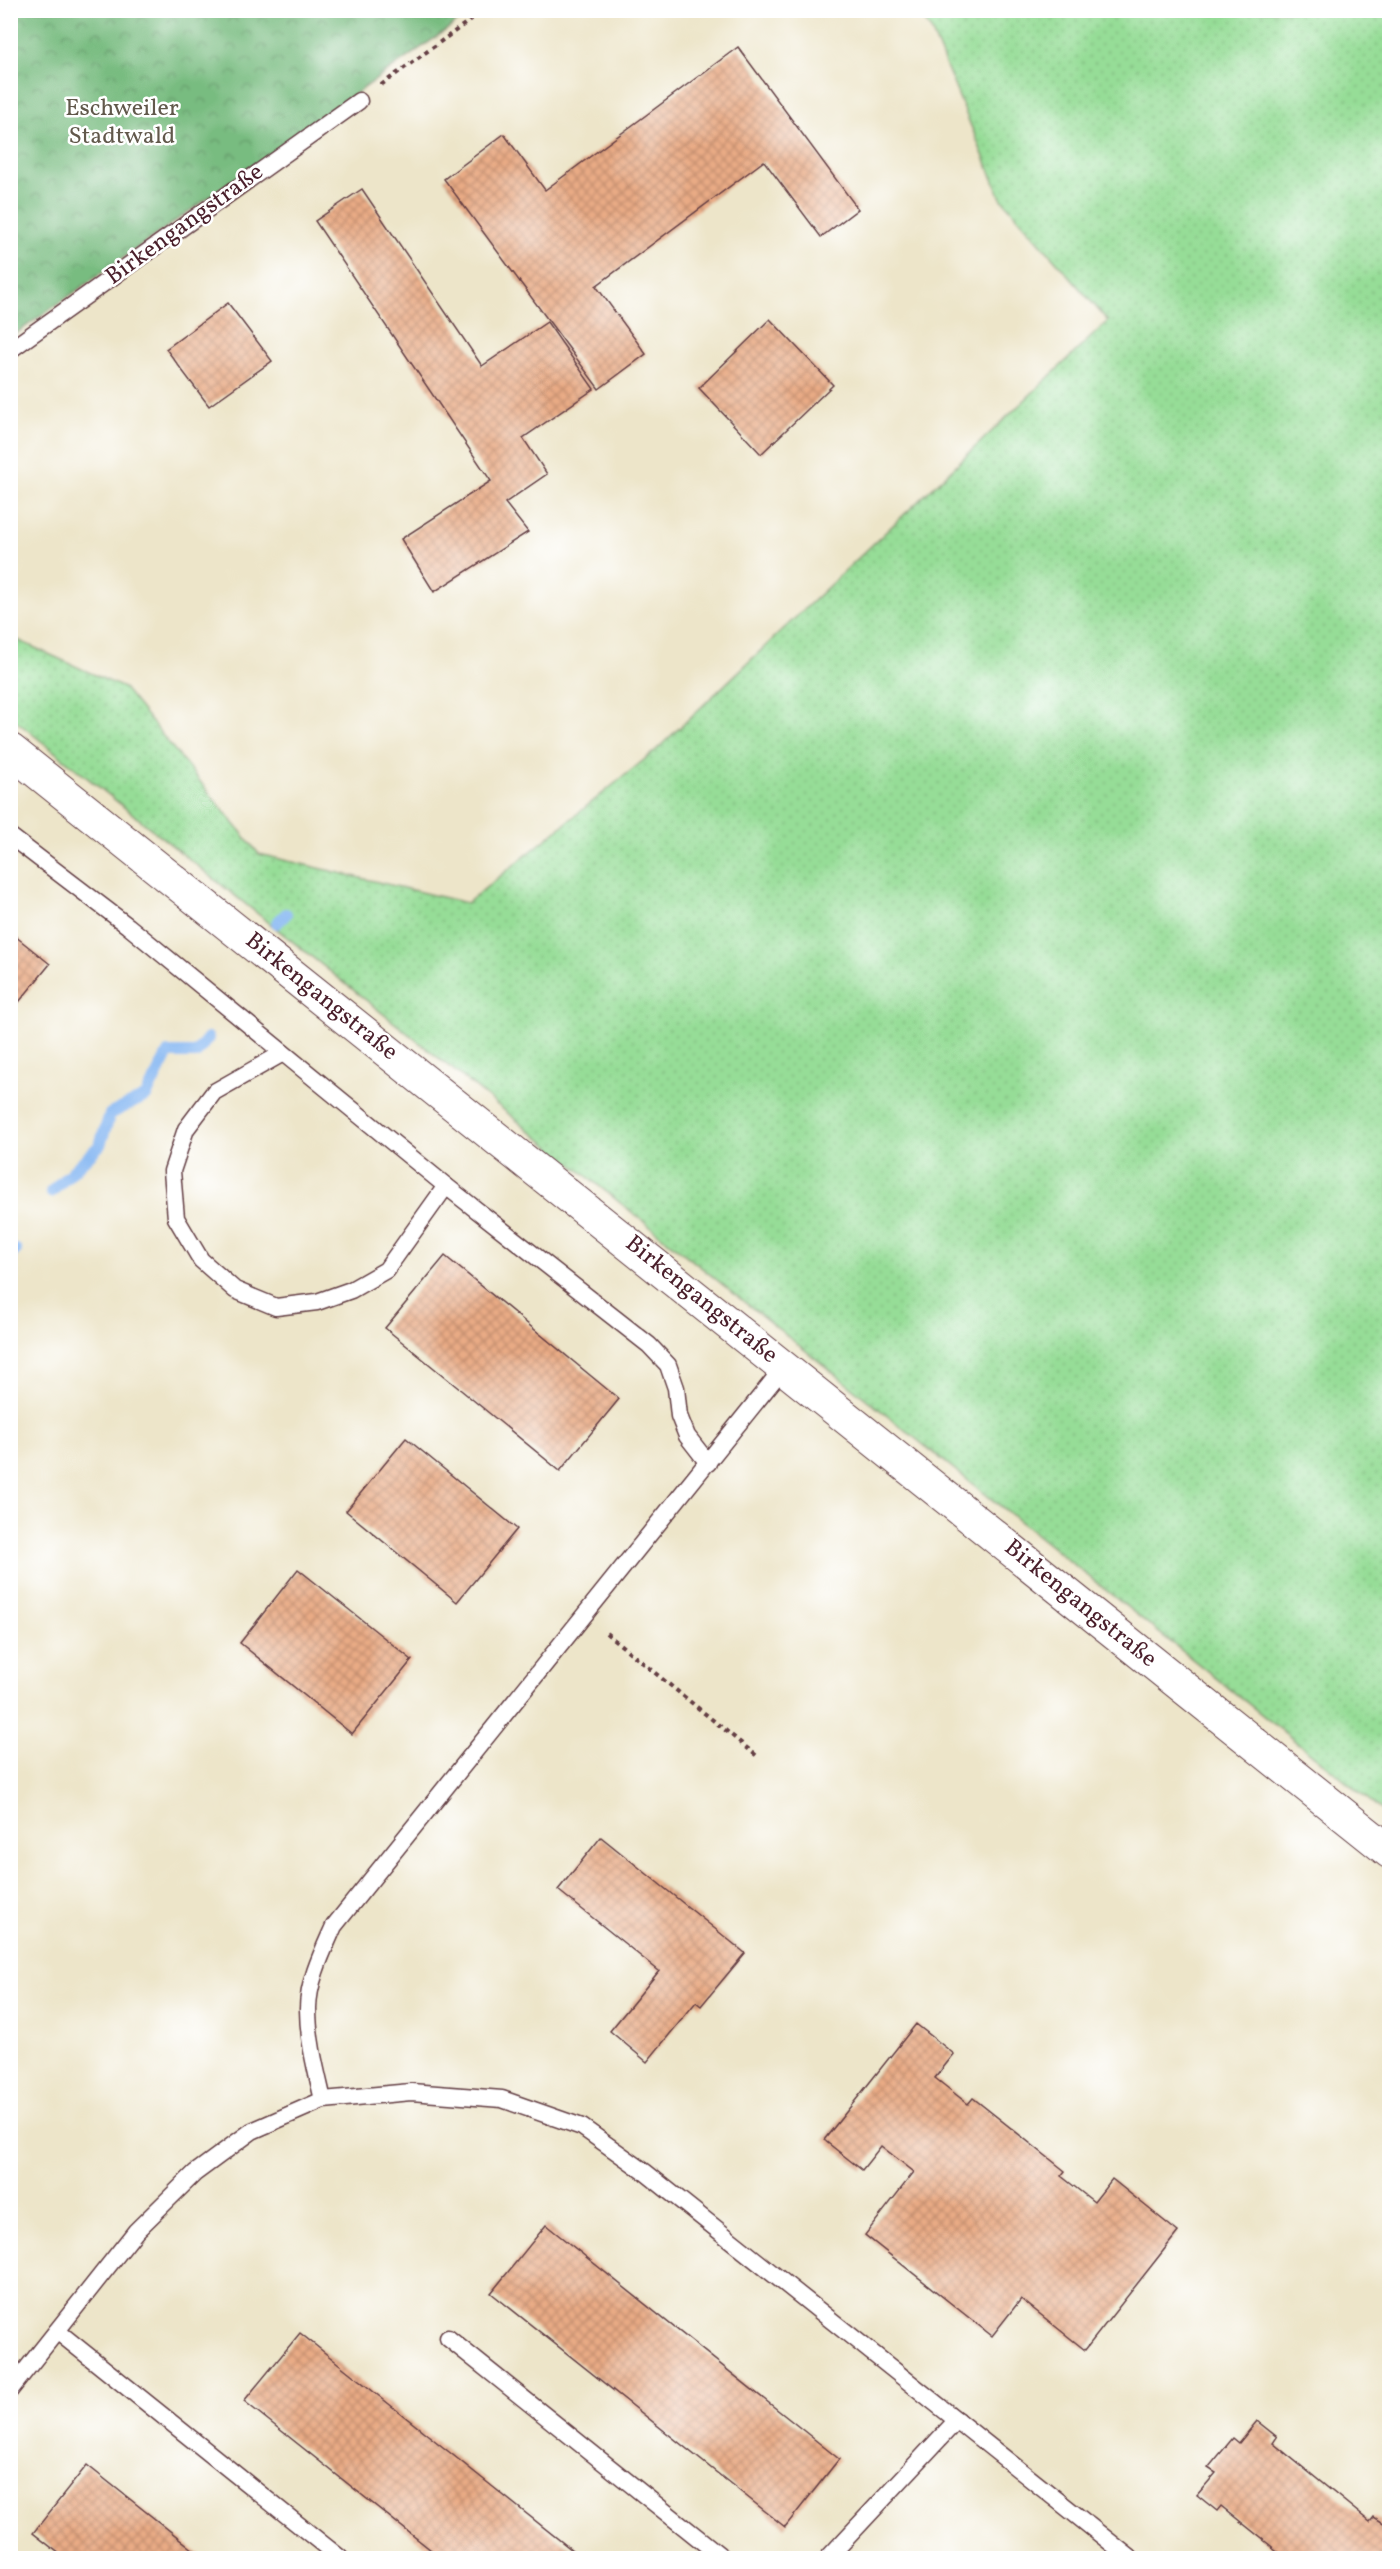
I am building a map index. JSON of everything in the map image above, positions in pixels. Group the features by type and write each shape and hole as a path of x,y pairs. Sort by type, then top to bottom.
{"street":[{"name":"Birkengangstraße","path":"10,750 1389,1852"}],"lane":[{"name":"Birkengangstraße","path":"10,350 359,101"},
{"path":"10,836 128,926 446,1186 649,1345 668,1365 676,1388 679,1416 687,1436 708,1463"},
{"path":"283,1053 214,1092 186,1129 172,1172 176,1218 201,1260 235,1290 276,1307 317,1302 351,1290 386,1270 446,1186"},
{"path":"323,2100 310,2048 308,2007 318,1965 334,1926 784,1367"},
{"path":"10,2390 136,2231 195,2173 252,2131 323,2100 411,2092 502,2099 582,2127 645,2172 1130,2559"},
{"path":"57,2331 340,2559"},
{"path":"448,2338 723,2559"},
{"path":"828,2559 957,2420"}],"path":[{"path":"359,101 484,10"},
{"path":"585,1616 757,1756"}],"green space":[{"name":"Eschweiler Stadtwald","path":"11,10 473,10 473,11 11,337"},
{"path":"918,11 1389,11 1389,1816 11,717 11,637 124,688 259,854 467,903 655,751 1108,321 1001,198 931,30"}],"building":[{"path":"738,47 858,209 821,237 764,161 596,286 646,354 599,389 444,179 504,134 545,190"},
{"path":"362,189 482,366 547,322 594,389 523,438 547,474 505,503 528,532 434,592 401,539 491,481 315,221"},
{"path":"228,303 272,361 209,406 166,349"},
{"path":"770,319 833,385 761,454 699,388"},
{"path":"10,932 50,964 19,1002 10,995"},
{"path":"445,1256 619,1399 560,1471 385,1328"},
{"path":"406,1438 517,1529 457,1602 346,1511"},
{"path":"298,1569 412,1660 352,1734 240,1643"},
{"path":"601,1837 745,1953 701,2006 696,2002 647,2062 610,2031 659,1971 558,1890"},
{"path":"916,2024 954,2054 935,2078 968,2104 973,2098 1065,2171 1061,2176 1094,2202 1112,2179 1178,2232 1085,2350 1021,2299 992,2336 865,2235 914,2172 881,2146 862,2170 824,2140"},
{"path":"546,2225 839,2459 785,2527 491,2293"},
{"path":"300,2333 582,2558 441,2558 244,2401"},
{"path":"1257,2421 1277,2437 1273,2443 1370,2522 1374,2517 1390,2527 1389,2558 1286,2558 1221,2506 1217,2511 1197,2495 1216,2473 1208,2468 1233,2438 1239,2443"},
{"path":"87,2465 204,2558 65,2558 33,2533"}],"waterway":[{"path":"277,923 286,914"},
{"path":"51,1192 100,1145 110,1114 146,1096 168,1053 196,1053 208,1038"},
{"path":"10,1254 16,1250"}]}
